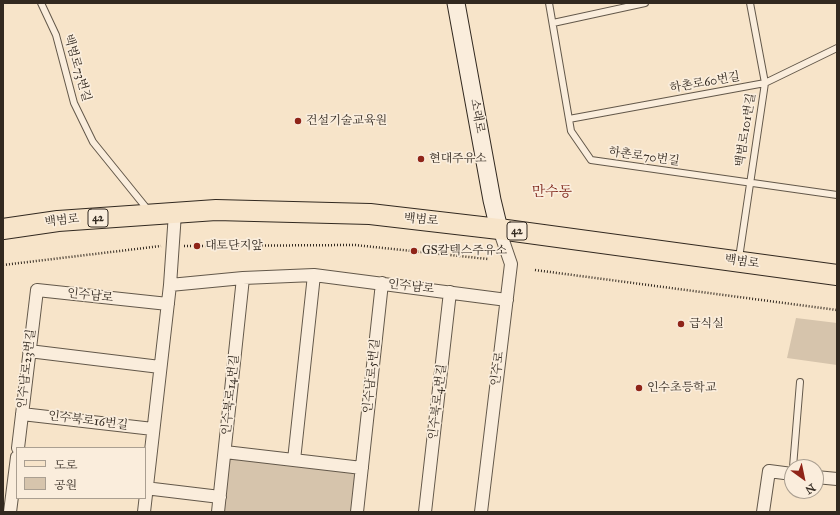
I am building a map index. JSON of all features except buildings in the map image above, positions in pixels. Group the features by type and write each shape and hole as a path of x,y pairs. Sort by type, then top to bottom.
{"main road":[{"name":"소래로","path":"456,3 492,200 499,229"},
{"name":"백범로","path":"3,229 58,221 216,210 370,214 499,229 837,275"}],"street":[{"path":"174,213 170,285 146,488 220,497"},
{"name":"인수로","path":"481,512 511,264 499,229"},
{"path":"294,460 314,275"},
{"name":"인수남로","path":"170,285 244,278 314,275 507,300"},
{"name":"인수북로14번길","path":"218,512 244,278"},
{"name":"인수남로5번길","path":"357,512 382,283"},
{"name":"인수남로","path":"37,290 168,304"},
{"name":"인수남로23번길","path":"18,447 37,290"},
{"name":"인수북로4번길","path":"425,512 450,292"},
{"path":"30,351 160,367"},
{"name":"인수북로16번길","path":"22,414 153,429"},
{"path":"225,452 362,468"},
{"path":"763,512 769,471 784,473"},
{"path":"10,512 16,474"},
{"path":"824,478 837,479"},
{"path":"144,512 145,499"}],"lane":[{"name":"백범로73번길","path":"41,3 56,35 74,103 93,142 152,214"},
{"name":"하촌로70번길","path":"550,3 571,130 591,160 837,195"},
{"path":"553,23 645,3"},
{"name":"백범로101번길","path":"738,261 765,83 750,3"},
{"name":"하촌로60번길","path":"569,119 765,83 837,48"},
{"path":"794,459 800,382"}],"path":[{"path":"3,265 155,246 355,245 488,259"},
{"path":"535,270 837,310"}],"green space":[{"path":"796,318 837,323 837,365 787,358"},
{"path":"225,452 362,468 357,512 218,512"}],"place":[{"name":"건설기술교육원","path":"298,121"},
{"name":"현대주유소","path":"421,159"},
{"name":"대토단지앞","path":"197,246"},
{"name":"GS칼텍스주유소","path":"414,251"},
{"name":"급식실","path":"681,324"},
{"name":"인수초등학교","path":"639,388"}],"district":[{"name":"만수동","path":"552,193"}]}
